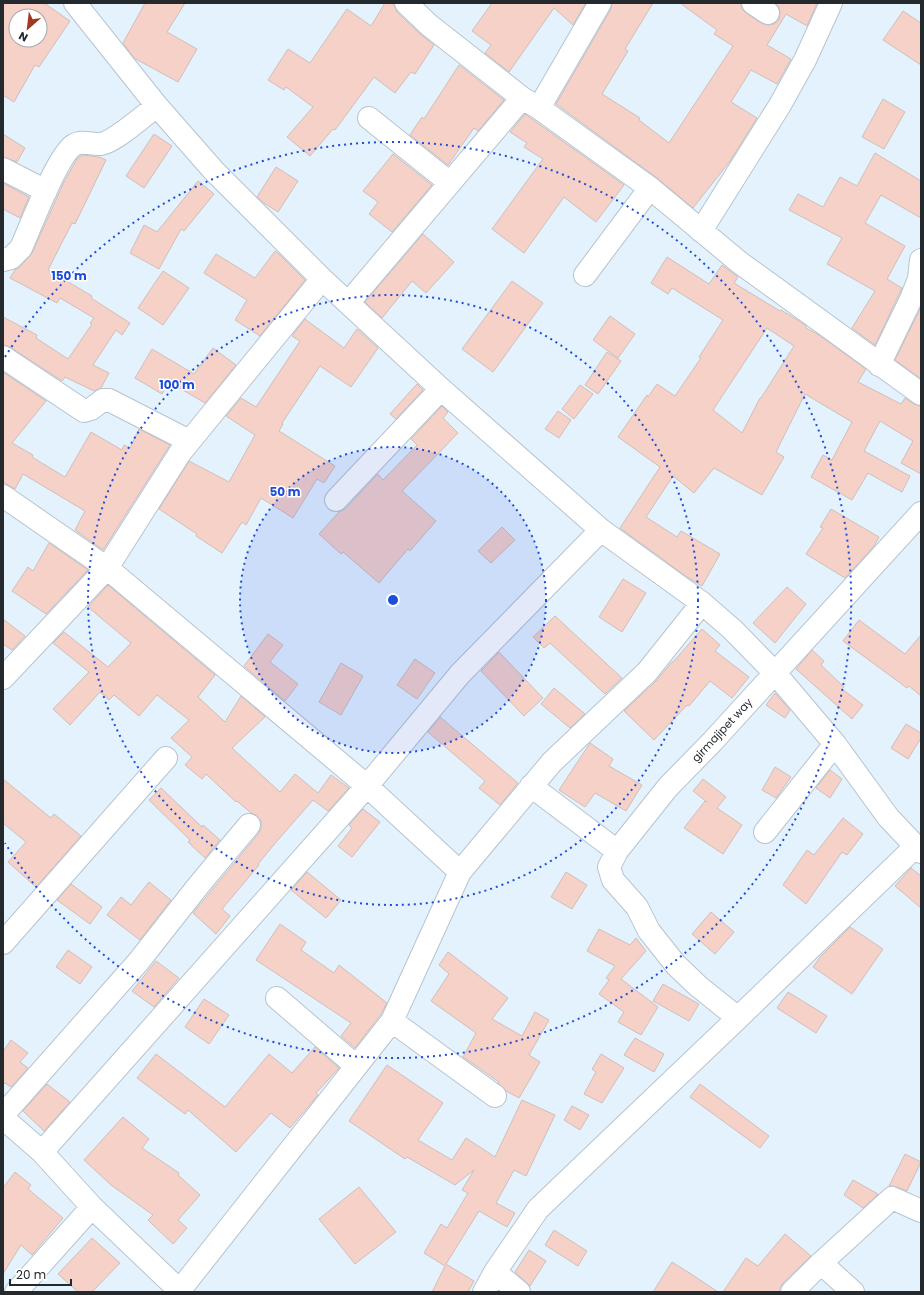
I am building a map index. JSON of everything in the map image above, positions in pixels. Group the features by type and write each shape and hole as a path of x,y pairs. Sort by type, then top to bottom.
{"street":[{"path":"75,3 157,106 214,171 322,279 349,302 441,389 601,530 702,604 733,630 775,673 835,744 888,817 918,849 538,1209 495,1272 484,1292"},
{"path":"406,3 428,25 531,103 650,188 739,262 921,394"},
{"path":"349,302 450,183 531,103 600,3"},
{"path":"701,231 780,105 805,60 831,3"},
{"path":"3,260 11,258 21,248 62,157 74,145 81,143 101,144 113,139 157,106"},
{"path":"368,118 450,183"},
{"path":"3,169 46,191"},
{"path":"585,275 650,188"},
{"path":"879,365 911,299 919,279 921,260"},
{"path":"3,678 107,568 180,452 322,279"},
{"path":"3,357 84,411 91,409 103,400 109,400 189,441"},
{"path":"336,500 441,389"},
{"path":"3,496 107,568 367,786 460,872"},
{"name":"girmajipet way","path":"738,1018 698,986 676,965 649,931 638,907 613,880 609,866 617,851 668,787 712,742 921,513"},
{"path":"42,1152 367,786 460,674 601,530"},
{"path":"249,824 139,961 3,1117 42,1152 92,1207 180,1291 392,1021 460,872 552,762 647,672 702,604"},
{"path":"765,832 835,744"},
{"path":"3,944 166,758"},
{"path":"531,786 617,851"},
{"path":"278,998 356,1066"},
{"path":"392,1021 495,1096"},
{"path":"792,1292 821,1263 892,1198 921,1212"},
{"path":"16,1292 92,1207"},
{"path":"821,1263 853,1292"},
{"path":"495,1272 519,1292"}],"building":[{"path":"3,3 44,3 70,21 39,67 35,65 14,102 3,95"},
{"path":"145,3 185,3 167,32 197,49 178,82 134,58 123,43"},
{"path":"385,3 391,3 394,5 397,12 434,45 415,74 411,72 395,93 374,77 335,130 333,129 310,156 287,137 313,107 286,87 284,90 268,80 288,49 310,63 347,9 371,26"},
{"path":"492,3 586,3 573,25 554,8 509,72 485,53 491,45 472,31"},
{"path":"612,3 653,3 625,49 628,51 602,94 640,118 639,120 669,143 733,46 714,34 717,30 680,3 741,3 742,9 746,13 761,23 768,25 774,24 779,20 779,7 775,3 817,3 807,26 786,14 767,45 791,59 777,84 751,70 731,102 757,118 730,161 693,208 657,178 556,104 611,9"},
{"path":"903,11 921,23 921,65 883,40"},
{"path":"459,65 504,100 478,131 474,128 448,165 410,135 422,117 424,119"},
{"path":"883,99 905,112 884,149 862,137"},
{"path":"525,114 624,185 596,222 564,197 524,253 492,229 543,159 524,147 527,143 510,132"},
{"path":"3,134 25,148 17,162 3,157"},
{"path":"154,134 172,146 144,188 126,176"},
{"path":"875,153 921,181 921,218 881,195 865,223 905,246 887,279 902,288 875,345 852,328 875,291 827,264 842,238 789,210 798,194 823,207 840,177 857,186"},
{"path":"393,154 432,185 392,232 369,214 378,202 363,191"},
{"path":"82,155 99,157 106,160 75,224 72,223 48,270 92,296 91,298 130,323 122,335 116,330 93,365 109,373 101,388 94,391 65,377 62,381 10,347 3,345 3,317 37,335 36,338 68,359 92,324 90,323 94,318 60,298 57,303 10,278 15,270 20,267 32,253 64,182 77,159"},
{"path":"276,167 298,181 278,212 257,197"},
{"path":"198,181 214,194 184,231 181,229 159,269 130,253 144,225 157,232"},
{"path":"3,183 29,197 20,218 3,209"},
{"path":"423,234 454,262 426,293 412,281 382,318 365,302"},
{"path":"275,251 305,280 260,336 235,320 247,300 204,273 216,254 255,278"},
{"path":"667,257 709,284 722,265 738,277 734,283 799,321 806,326 806,328 819,335 866,369 858,382 901,404 905,398 914,404 921,406 921,474 901,463 913,441 880,421 864,451 910,476 902,492 868,473 852,500 811,477 823,455 832,460 852,422 805,394 776,452 784,457 762,495 714,468 694,493 673,476 646,517 677,537 681,531 720,554 702,586 687,577 620,528 660,467 618,437 647,395 648,397 657,384 675,396 701,358 699,357 723,320 672,288 668,294 651,283","holes":["767,328 794,346 760,398 742,433 713,410"]},
{"path":"163,271 189,288 163,325 138,308"},
{"path":"512,281 543,303 493,372 462,349"},
{"path":"921,307 921,379 895,360"},
{"path":"610,316 635,334 618,358 593,340"},
{"path":"305,319 344,348 357,329 378,348 351,387 320,366 282,423 283,424 279,431 335,466 324,483 317,479 293,518 261,498 246,525 242,522 222,553 196,536 197,534 159,509 189,461 229,482 255,435 226,416 241,398 256,407 300,341 292,336"},
{"path":"213,348 236,365 205,403 169,382 162,394 135,378 152,349 194,374"},
{"path":"607,352 621,361 598,394 585,385"},
{"path":"3,372 46,401 12,443 33,455 32,457 65,477 91,432 122,450 124,445 130,448 139,429 170,445 103,550 75,530 85,511 23,474 15,489 3,482"},
{"path":"417,384 423,390 396,419 390,414"},
{"path":"580,385 593,394 574,419 562,409"},
{"path":"442,406 448,412 443,418 458,433 402,491 436,521 410,551 408,549 379,583 343,552 341,554 319,534 378,474 383,480 417,445 411,439"},
{"path":"558,411 571,420 559,438 545,429"},
{"path":"831,509 879,537 874,546 845,578 806,554 823,528 820,527"},
{"path":"502,527 515,540 491,563 478,551"},
{"path":"49,543 88,570 46,614 12,591 28,567 33,571"},
{"path":"623,579 646,593 622,632 599,617"},
{"path":"108,585 215,675 198,697 225,722 241,696 265,717 232,748 280,792 295,774 318,793 331,775 349,788 328,811 313,800 277,841 222,909 230,916 216,934 193,913 259,833 261,821 257,816 237,801 236,802 206,774 202,779 185,765 192,757 171,738 189,720 157,695 139,716 114,695 109,700 100,692 70,725 53,709 89,672 53,643 64,632 108,667 131,643 88,607"},
{"path":"787,587 806,604 775,643 753,623"},
{"path":"555,616 622,678 605,694 550,643 544,648 533,637"},
{"path":"3,619 25,636 12,650 3,644"},
{"path":"859,620 905,654 921,635 921,696 909,686 907,688 843,641"},
{"path":"702,629 720,645 715,651 749,677 732,698 710,681 689,706 687,705 654,740 624,711 656,681"},
{"path":"268,634 283,645 270,662 298,684 285,701 244,666"},
{"path":"812,650 824,661 821,665 844,687 842,689 863,705 852,719 796,669"},
{"path":"499,652 543,698 524,716 481,671"},
{"path":"415,659 435,673 417,699 397,685"},
{"path":"341,663 363,676 341,715 319,702"},
{"path":"554,688 585,714 570,728 541,704"},
{"path":"775,693 790,710 785,718 766,705"},
{"path":"440,717 518,783 500,805 479,788 485,781 428,732"},
{"path":"906,724 921,733 921,738 908,759 891,748"},
{"path":"590,743 613,759 609,766 642,785 626,811 595,793 585,807 559,790"},
{"path":"775,767 791,777 776,798 762,790"},
{"path":"830,770 842,779 830,798 816,788"},
{"path":"3,779 51,818 54,814 81,836 36,887 8,862 26,842 3,823"},
{"path":"703,779 726,797 717,808 742,825 723,854 684,828 705,801 707,802 693,791"},
{"path":"161,788 202,827 203,825 220,840 205,858 188,842 190,840 149,800"},
{"path":"363,809 380,822 352,857 338,846 352,828 349,825"},
{"path":"843,818 863,834 847,855 842,852 806,904 783,885 807,850 814,855"},
{"path":"911,868 921,876 921,908 895,886"},
{"path":"307,872 341,900 326,918 291,890"},
{"path":"566,872 587,885 572,909 551,897"},
{"path":"149,882 171,900 140,940 107,915 121,897 131,905"},
{"path":"71,884 102,907 90,924 57,900"},
{"path":"711,912 734,932 715,954 692,934"},
{"path":"280,924 306,942 301,950 334,973 339,965 387,1003 381,1014 355,1048 341,1036 351,1023 256,960"},
{"path":"850,927 883,949 852,994 813,967 821,956"},
{"path":"599,929 630,945 636,938 646,951 621,979 658,1007 641,1035 618,1022 624,1012 599,994 609,980 606,978 615,966 587,951"},
{"path":"68,950 92,967 80,984 56,967"},
{"path":"448,952 508,998 492,1019 522,1036 535,1012 549,1020 529,1055 540,1062 519,1098 506,1091 498,1083 499,1082 463,1057 476,1033 431,1001 449,974 439,965"},
{"path":"156,961 179,978 154,1007 132,991"},
{"path":"663,984 699,1004 689,1021 653,1001"},
{"path":"788,992 827,1016 816,1033 777,1008"},
{"path":"204,999 229,1015 209,1044 185,1027"},
{"path":"635,1038 664,1054 654,1072 624,1055"},
{"path":"11,1040 28,1053 20,1062 28,1068 11,1087 5,1083 3,1085 3,1049 4,1050"},
{"path":"315,1047 339,1068 316,1093 318,1095 290,1128 271,1113 236,1152 188,1110 185,1114 137,1078 156,1054 225,1107 269,1054 292,1073"},
{"path":"601,1054 624,1068 602,1103 584,1094 596,1072 592,1069"},
{"path":"387,1065 443,1103 418,1140 452,1160 466,1138 495,1157 522,1100 555,1115 526,1176 514,1170 496,1203 515,1213 507,1227 479,1211 446,1264 474,1281 468,1292 432,1292 445,1266 424,1253 441,1224 447,1228 468,1193 462,1190 474,1170 455,1185 407,1157 405,1159 349,1121"},
{"path":"47,1084 70,1102 44,1131 23,1111"},
{"path":"700,1084 769,1136 760,1148 690,1097"},
{"path":"572,1106 589,1115 580,1130 564,1120"},
{"path":"123,1117 149,1139 142,1148 179,1173 178,1175 200,1195 178,1220 187,1228 173,1244 148,1220 153,1215 111,1185 84,1160"},
{"path":"905,1154 921,1162 907,1191 889,1186"},
{"path":"15,1172 31,1185 28,1189 63,1218 32,1255 21,1245 3,1274 3,1188"},
{"path":"853,1180 878,1194 863,1208 844,1195"},
{"path":"359,1187 396,1232 355,1264 319,1219"},
{"path":"554,1230 587,1251 578,1266 545,1245"},
{"path":"785,1234 811,1256 783,1283 780,1288 780,1292 723,1292 746,1258 758,1266"},
{"path":"92,1238 120,1263 92,1292 78,1292 58,1274"},
{"path":"529,1250 546,1261 530,1286 515,1272"},
{"path":"672,1262 691,1274 718,1292 653,1292"}]}
